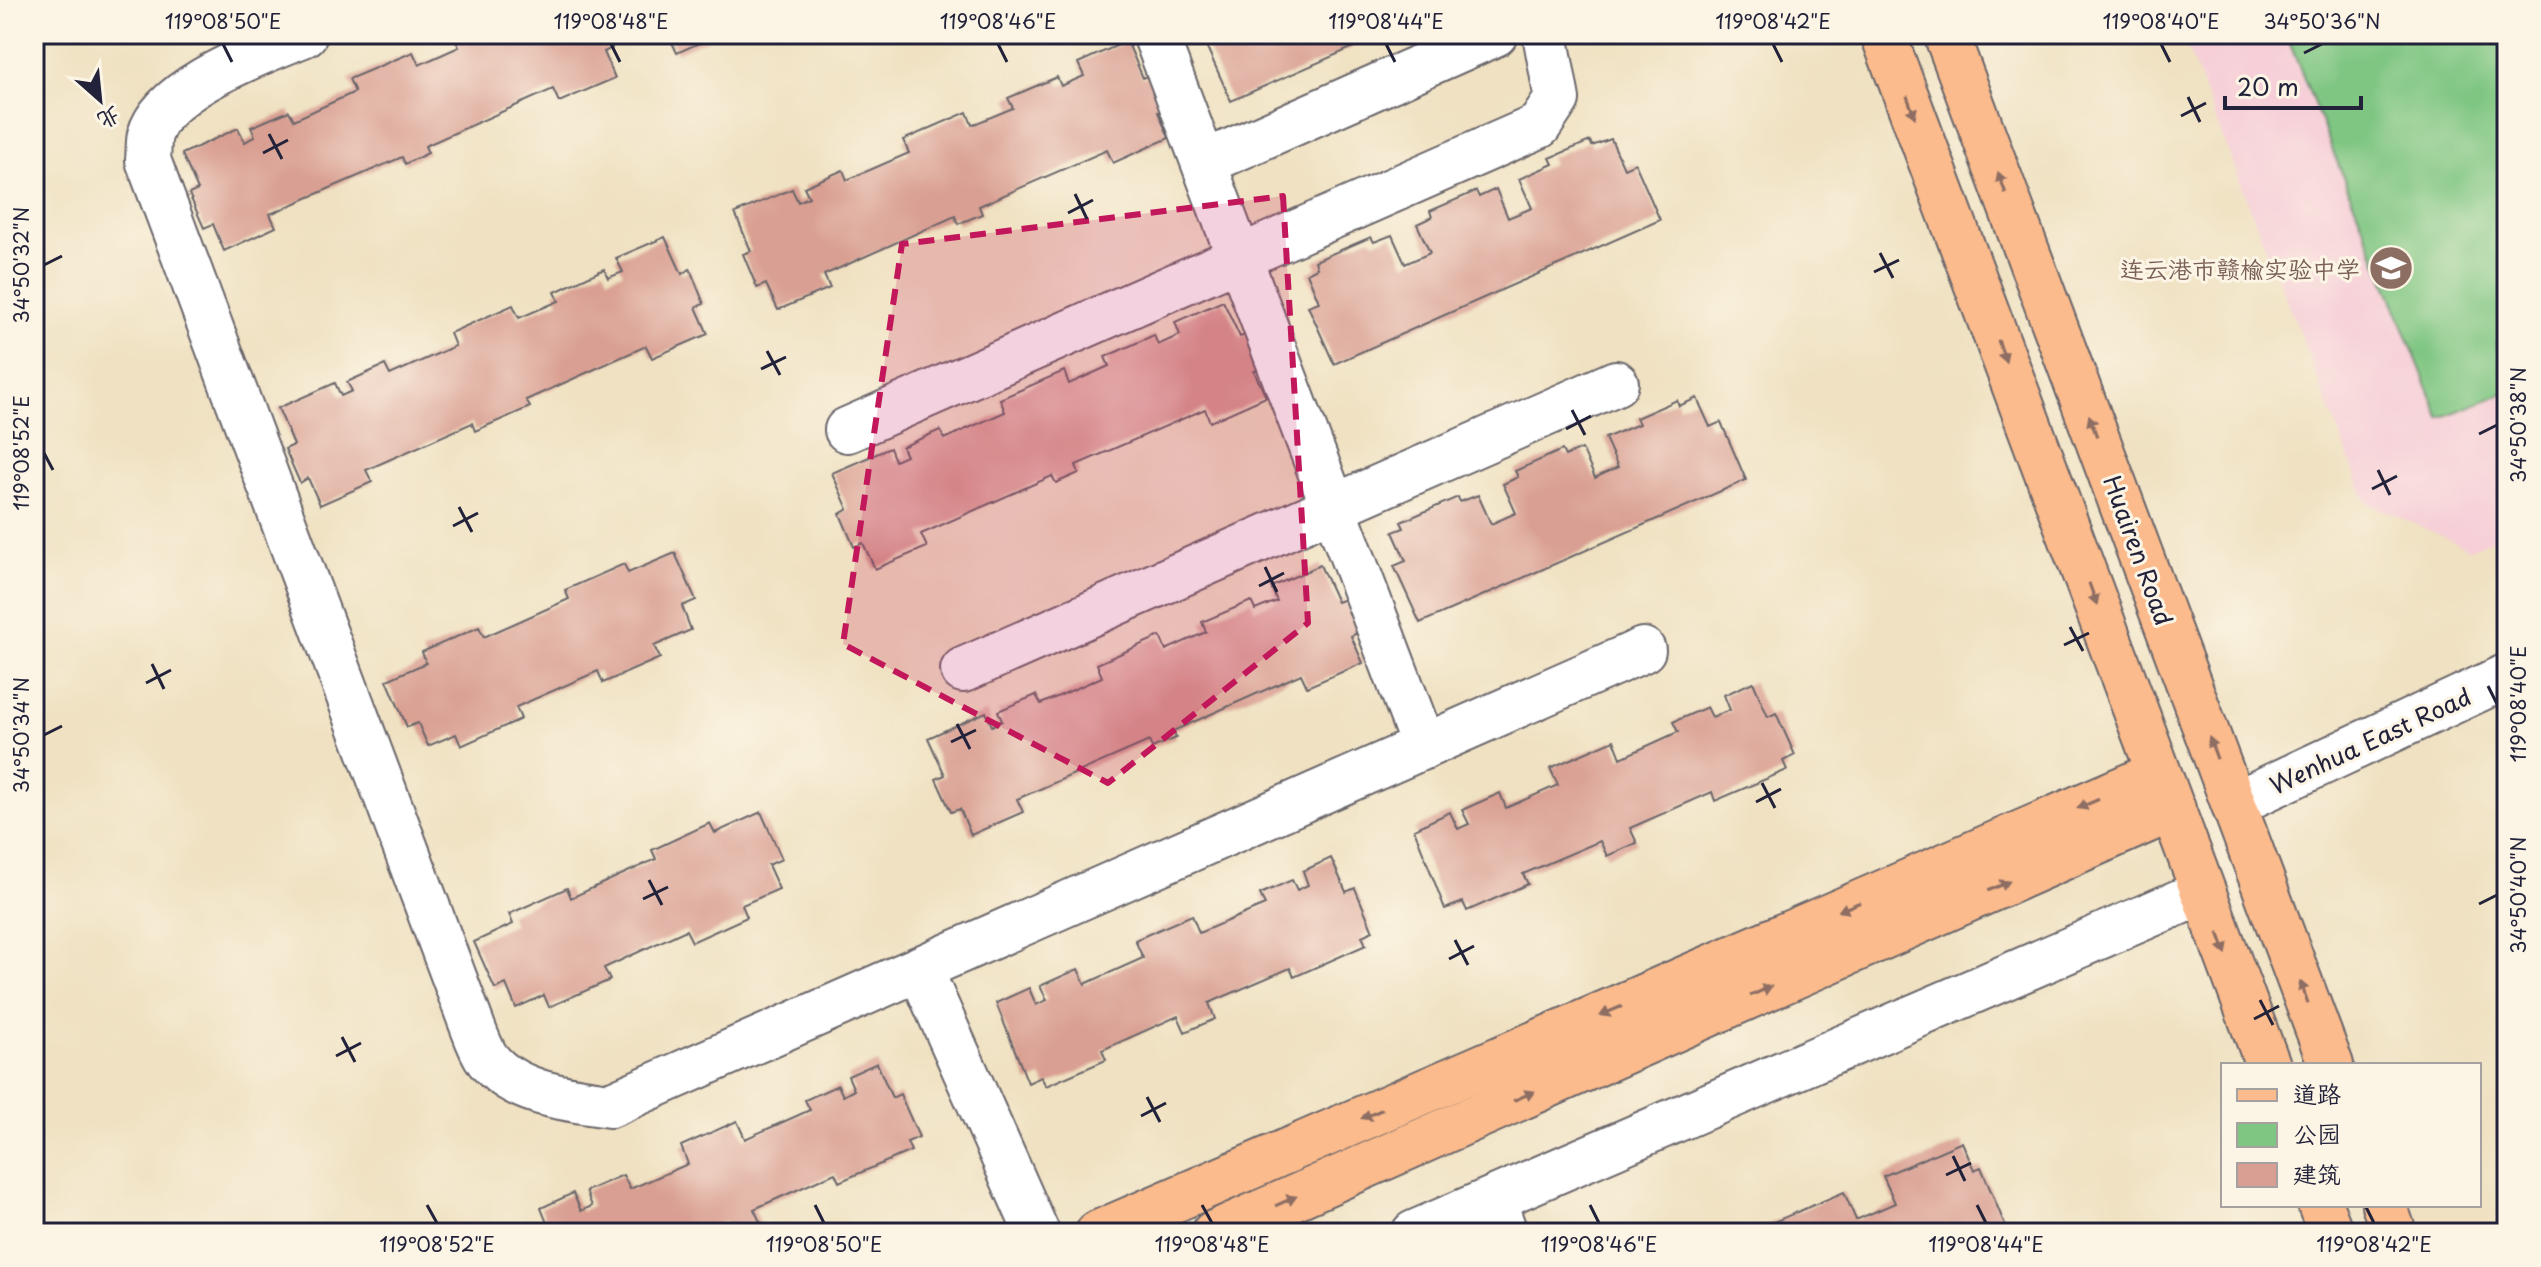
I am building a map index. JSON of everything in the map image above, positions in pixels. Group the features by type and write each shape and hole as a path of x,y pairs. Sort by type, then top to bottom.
{"main road":[{"path":"1883,34 2267,1063"},
{"name":"Huairen Road","path":"1946,34 2330,1063"},
{"path":"1098,1233 2166,791"},
{"path":"1214,1233 2166,791"},
{"path":"2321,1207 2331,1233"},
{"path":"2385,1207 2394,1233"}],"street":[{"path":"305,34 216,73 172,101 151,132 148,160 464,1006 486,1058 500,1073 526,1086 554,1096 610,1105 1643,650"},
{"path":"1155,34 1424,747"},
{"path":"1204,163 1495,34"},
{"path":"847,430 1539,126 1557,99 1545,34"},
{"path":"963,670 1616,383"},
{"name":"Wenhua East Road","path":"2234,804 2507,676"},
{"path":"1414,1233 1499,1216 2203,892"},
{"path":"920,969 1037,1233"}],"highlighted area":[{"path":"1283,196 1308,623 1108,783 843,644 902,244"}],"shaded area":[{"name":"连云港市赣榆实验中学","path":"2182,34 2507,34 2507,532 2471,549 2366,502"}],"green space":[{"path":"2286,34 2507,34 2507,347 2496,343 2507,371 2507,392 2440,418"}],"building":[{"path":"462,34 606,34 612,48 604,52 615,78 559,102 553,89 425,146 428,153 405,164 402,157 270,214 276,227 224,251 213,224 204,228 189,194 198,190 182,154 238,128 245,142 255,136 251,127 289,111 294,120 355,92 349,79 413,52 419,65 459,47 454,37"},
{"path":"668,34 719,34 677,53"},
{"path":"1215,34 1383,34 1231,101 1205,43 1217,38"},
{"path":"1127,41 1143,78 1151,74 1166,108 1158,112 1169,138 1113,163 1107,150 979,206 982,214 958,224 955,216 824,275 830,288 778,310 766,284 757,288 743,254 751,251 735,213 792,189 798,202 809,197 804,187 843,170 847,180 909,153 903,140 967,112 972,125 1013,108 1008,98 1057,77 1061,86 1084,76 1078,63"},
{"path":"1611,139 1624,168 1635,163 1660,220 1334,364 1308,306 1319,302 1307,273 1317,268 1315,261 1371,237 1374,242 1392,235 1405,264 1430,253 1417,224 1432,217 1430,211 1476,191 1479,197 1496,189 1508,218 1532,208 1519,179 1553,164 1550,158 1590,141 1592,146"},
{"path":"665,237 682,274 690,269 704,304 696,307 708,334 652,358 646,346 526,400 530,407 475,431 472,423 366,470 372,482 320,505 308,478 300,483 285,449 294,445 278,408 335,383 341,396 352,391 347,382 385,365 390,375 455,346 450,333 513,305 519,318 559,301 555,292 604,269 608,278 623,272 616,258"},
{"path":"1223,301 1240,337 1248,334 1263,368 1254,371 1266,397 1210,422 1205,409 1076,465 1079,473 1056,483 1052,476 921,534 927,547 875,569 863,543 854,547 840,514 848,509 832,473 890,448 895,461 906,456 902,447 940,430 944,439 1005,412 1000,399 1064,371 1069,384 1109,366 1105,357 1154,335 1158,345 1180,335 1175,322"},
{"path":"1697,398 1710,427 1721,422 1746,480 1420,623 1394,566 1406,561 1393,532 1404,528 1401,522 1458,497 1460,502 1478,495 1491,524 1516,513 1503,484 1518,477 1515,471 1562,450 1565,456 1582,449 1595,478 1618,467 1605,438 1639,424 1636,418 1677,400 1679,406"},
{"path":"675,553 696,600 682,606 691,630 654,646 660,658 603,683 598,671 516,707 521,719 461,746 456,734 428,746 418,723 407,727 387,680 426,663 422,652 479,627 484,637 569,599 565,590 624,564 628,573"},
{"path":"1320,565 1337,602 1345,599 1359,632 1351,636 1363,663 1307,687 1301,674 1173,731 1176,738 1152,748 1149,741 1017,799 1023,812 971,835 960,809 951,812 936,779 945,775 928,738 986,712 992,726 1002,721 998,711 1036,695 1041,704 1102,677 1097,664 1160,636 1166,650 1206,632 1202,622 1251,601 1255,610 1277,601 1271,587"},
{"path":"1753,682 1768,717 1776,713 1795,755 1783,761 1787,770 1715,801 1712,792 1630,828 1637,843 1607,856 1600,841 1523,874 1528,884 1467,911 1463,902 1445,909 1414,829 1450,812 1458,829 1469,824 1462,810 1500,793 1506,808 1558,785 1550,768 1614,740 1621,758 1678,732 1673,722 1707,707 1712,717 1730,710 1724,695"},
{"path":"761,812 782,859 768,865 779,889 742,905 747,917 692,942 686,930 604,968 610,980 549,1007 544,995 516,1008 506,984 495,989 474,942 513,924 509,914 567,888 571,898 656,859 652,850 710,823 715,833"},
{"path":"1331,858 1346,892 1355,888 1373,931 1362,936 1366,945 1294,977 1290,968 1209,1003 1215,1019 1185,1032 1178,1016 1102,1050 1106,1060 1046,1086 1041,1077 1028,1083 996,1003 1029,988 1036,1005 1047,1000 1040,986 1078,969 1085,984 1143,958 1135,940 1192,915 1199,933 1265,905 1260,894 1292,880 1297,890 1308,885 1303,871"},
{"path":"877,1063 892,1098 900,1094 919,1137 907,1142 911,1151 839,1182 835,1173 754,1209 761,1224 741,1233 729,1233 724,1222 700,1233 551,1233 541,1208 573,1193 581,1211 592,1206 586,1191 623,1175 630,1189 688,1164 681,1146 737,1121 745,1139 810,1110 805,1100 838,1085 843,1096 854,1090 848,1076"},
{"path":"1962,1142 1974,1170 1981,1167 2005,1225 1987,1233 1757,1233 1755,1230 1844,1192 1856,1220 1895,1203 1883,1176"}],"place":[{"name":"连云港市赣榆实验中学","path":"2391,268"}]}
